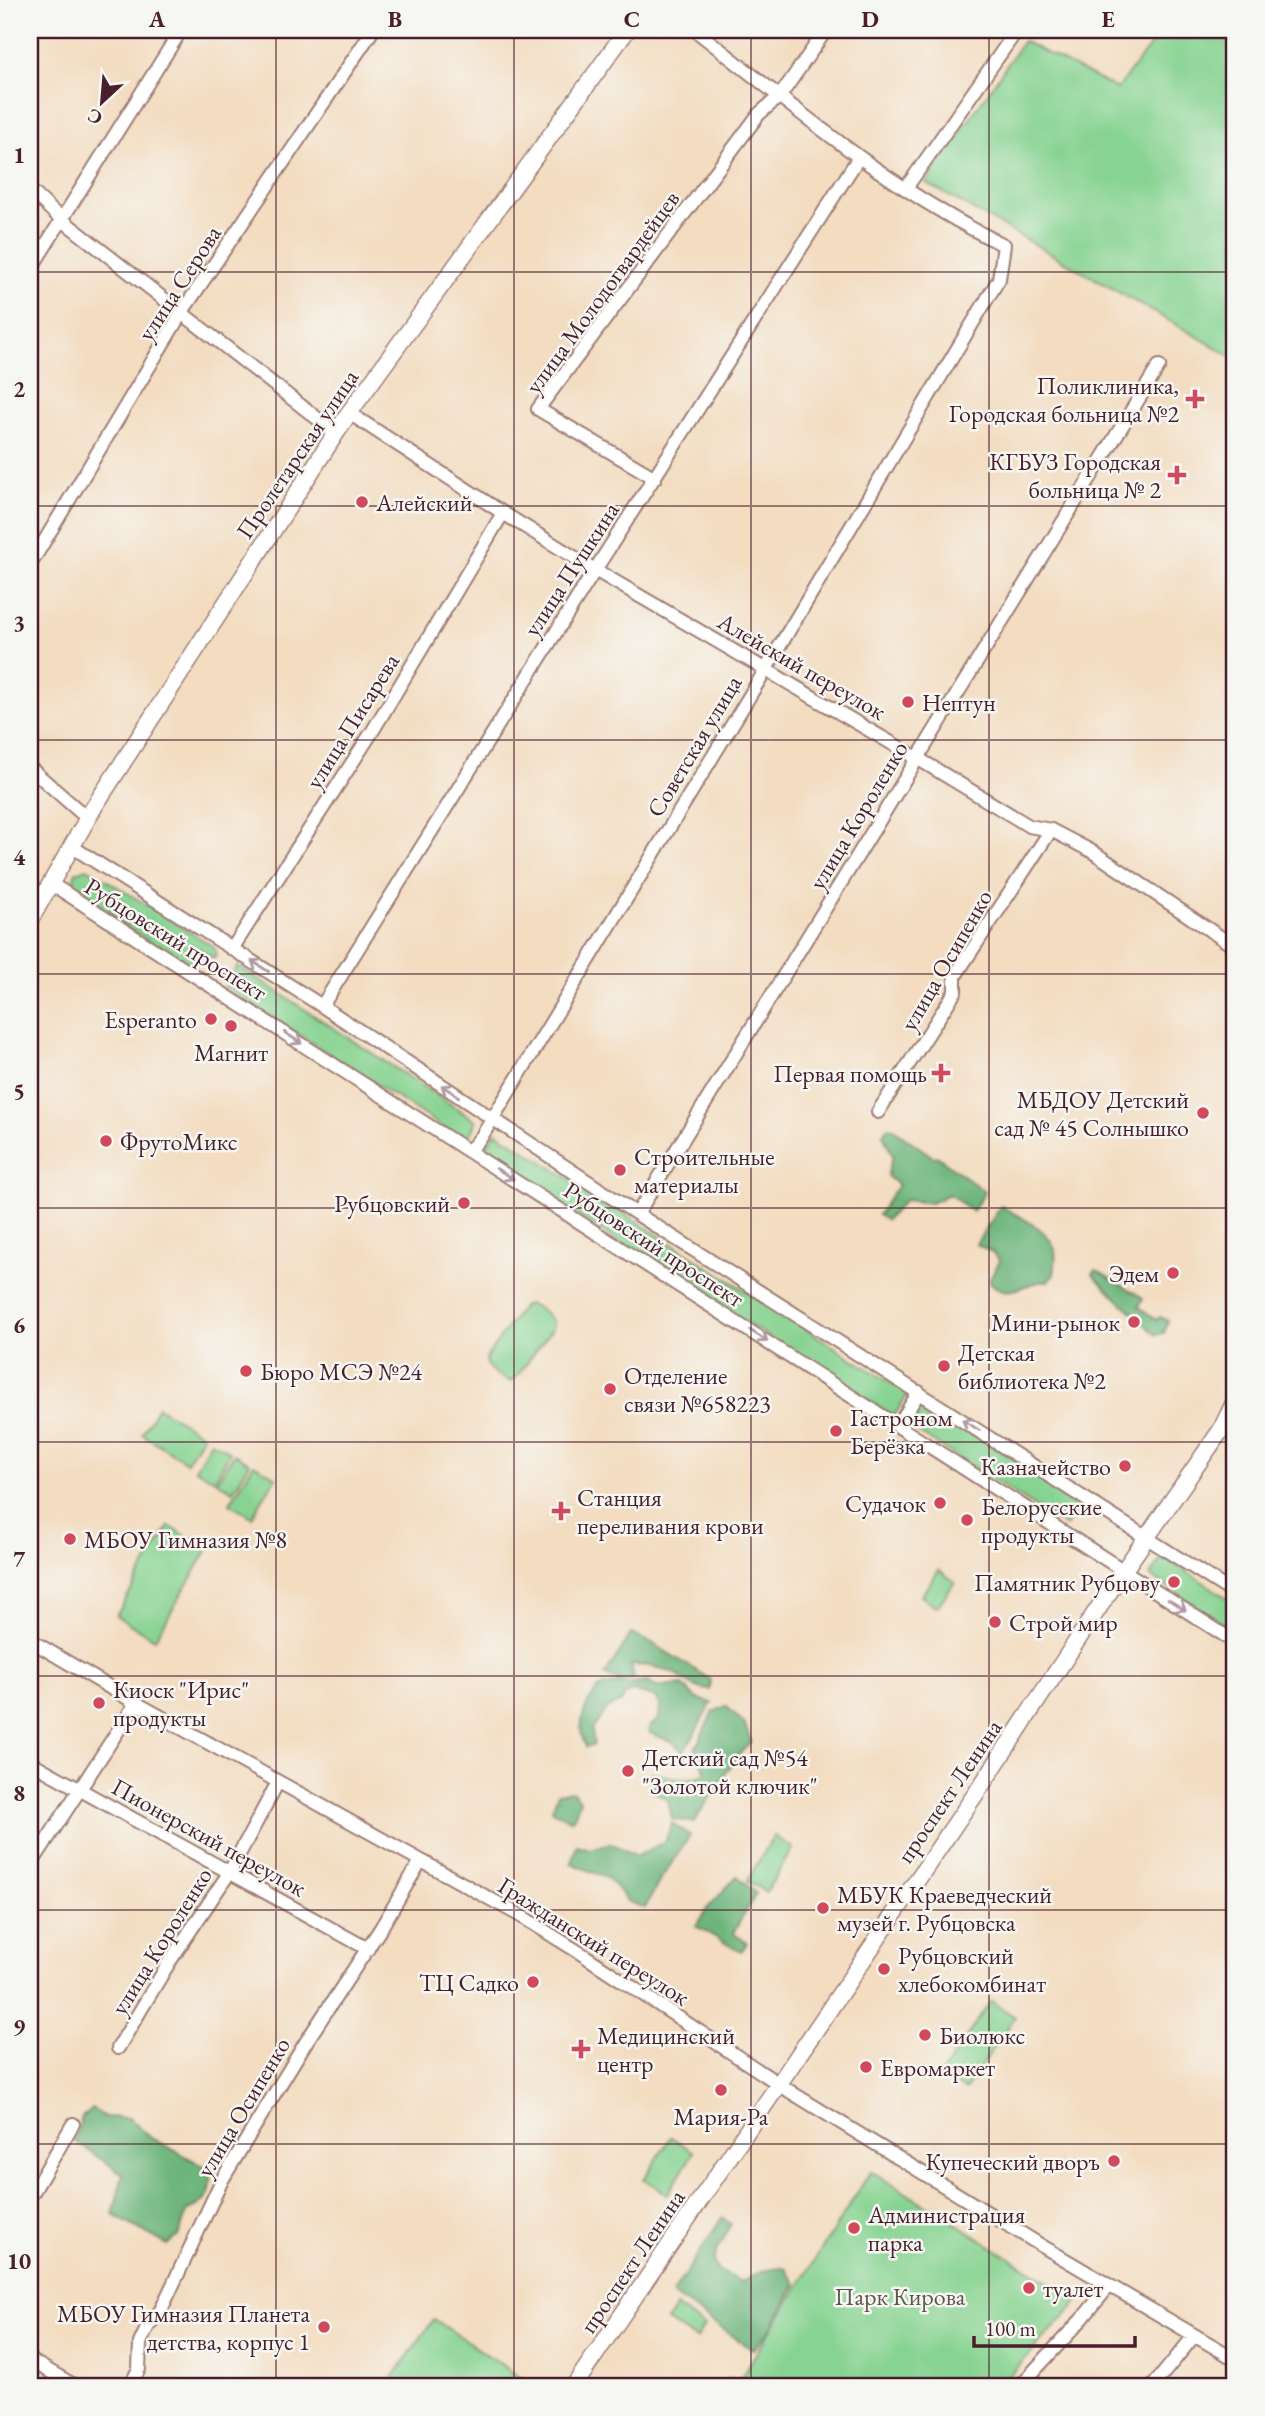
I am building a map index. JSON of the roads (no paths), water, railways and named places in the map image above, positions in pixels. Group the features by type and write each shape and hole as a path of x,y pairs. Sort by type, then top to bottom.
{"main road":[{"name":"Пролетарская улица","path":"30,920 87,818 349,413 627,30"},
{"name":"проспект Ленина","path":"574,2386 1123,1572 1228,1426 1235,1401"}],"street":[{"path":"30,270 181,30"},
{"name":"улица Серова","path":"30,565 182,312 373,30"},
{"path":"695,30 859,157 906,188 1017,30"},
{"path":"780,96 826,30"},
{"name":"улица Молодогвардейцев","path":"655,478 538,409 759,114 780,96"},
{"name":"улица Пушкина","path":"322,1006 595,569 859,157"},
{"name":"Советская улица","path":"468,1151 492,1119 999,279 1004,245 962,225 906,188"},
{"path":"30,191 61,219 336,433"},
{"name":"улица Короленко","path":"637,1214 1159,366"},
{"name":"Алейский переулок","path":"349,413 503,513 1029,827 1051,830 1093,852 1235,947"},
{"name":"улица Писарева","path":"232,948 372,732 503,513"},
{"path":"30,768 87,818"},
{"name":"улица Осипенко","path":"878,1112 955,992 955,976 1051,830"},
{"name":"Рубцовский проспект","path":"71,846 322,1006 637,1214 1235,1594"},
{"name":"Рубцовский проспект","path":"50,883 1235,1642"},
{"path":"898,1426 919,1392"},
{"name":"Гражданский переулок","path":"30,1640 136,1703 521,1916 778,2084 1109,2286 1235,2359"},
{"path":"30,1866 136,1703"},
{"name":"Пионерский переулок","path":"30,1762 368,1949"},
{"name":"улица Короленко","path":"118,2048 170,1961 229,1873 278,1782"},
{"name":"улица Осипенко","path":"130,2386 139,2368 140,2343 148,2326 161,2310 222,2180 421,1862"},
{"path":"30,2197 73,2124"},
{"path":"1020,2386 1109,2286"},
{"path":"1153,2386 1194,2336"},
{"path":"30,2360 75,2386"}],"place":[{"name":"Поликлиника, Городская больница №2","path":"1195,399"},
{"name":"КГБУЗ Городская больница № 2","path":"1177,475"},
{"name":"Алейский","path":"362,502"},
{"name":"Нептун","path":"908,702"},
{"name":"Esperanto","path":"211,1019"},
{"name":"Магнит","path":"231,1026"},
{"name":"Первая помощь","path":"941,1073"},
{"name":"МБДОУ Детский сад № 45 Солнышко","path":"1203,1113"},
{"name":"ФрутоМикс","path":"106,1141"},
{"name":"Строительные материалы","path":"620,1170"},
{"name":"Рубцовский","path":"464,1203"},
{"name":"Эдем","path":"1173,1273"},
{"name":"Мини-рынок","path":"1134,1322"},
{"name":"Детская библиотека №2","path":"944,1366"},
{"name":"Бюро МСЭ №24","path":"246,1371"},
{"name":"Отделение связи №658223","path":"610,1389"},
{"name":"Гастроном Берёзка","path":"836,1431"},
{"name":"Казначейство","path":"1125,1466"},
{"name":"Судачок","path":"940,1503"},
{"name":"Станция переливания крови","path":"561,1511"},
{"name":"Белорусские продукты","path":"967,1520"},
{"name":"МБОУ Гимназия №8","path":"70,1539"},
{"name":"Памятник Рубцову","path":"1174,1582"},
{"name":"Строй мир","path":"995,1622"},
{"name":"Киоск \"Ирис\" продукты","path":"99,1703"},
{"name":"Детский сад №54 \"Золотой ключик\"","path":"628,1771"},
{"name":"МБУК Краеведческий музей г. Рубцовска","path":"823,1908"},
{"name":"Рубцовский хлебокомбинат","path":"884,1969"},
{"name":"ТЦ Садко","path":"533,1982"},
{"name":"Биолюкс","path":"925,2035"},
{"name":"Медицинский центр","path":"581,2049"},
{"name":"Евромаркет","path":"866,2067"},
{"name":"Мария-Ра","path":"721,2090"},
{"name":"Купеческий дворъ","path":"1114,2161"},
{"name":"Администрация парка","path":"854,2228"},
{"name":"туалет","path":"1029,2288"},
{"name":"МБОУ Гимназия Планета детства, корпус 1","path":"324,2327"}],"park label":[{"name":"Парк Кирова","path":"900,2296"}]}
